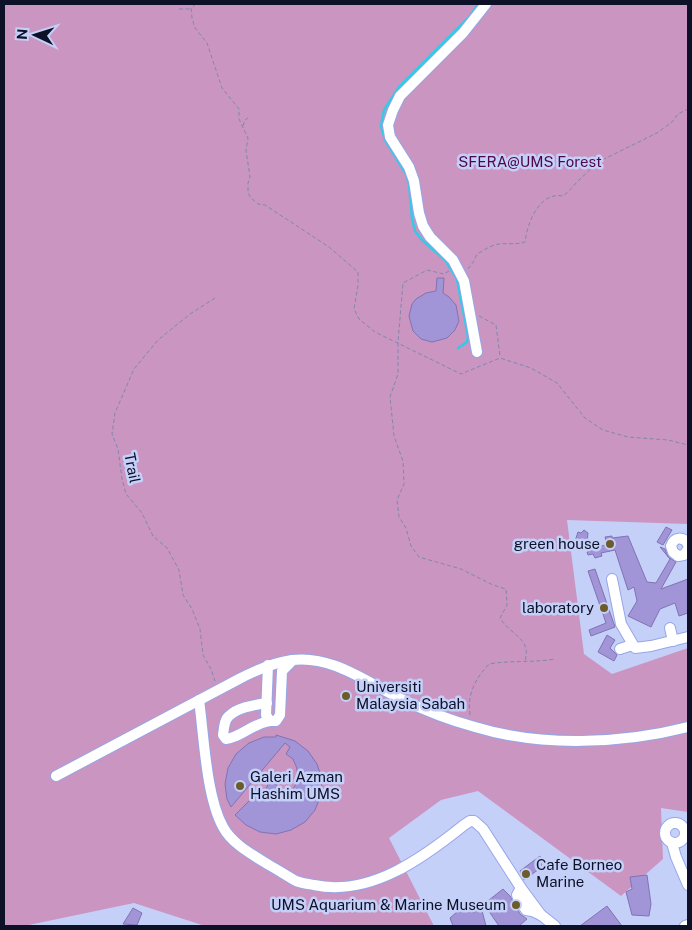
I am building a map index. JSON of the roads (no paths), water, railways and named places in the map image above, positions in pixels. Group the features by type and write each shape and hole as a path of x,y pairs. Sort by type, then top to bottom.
{"street":[{"path":"477,352 464,282 453,260 430,237 423,226 414,181 409,167 390,137 388,125 400,96 463,33 486,4"},
{"path":"688,544 685,540 679,538 671,546 672,552 678,556 684,555 688,550"},
{"path":"612,579 622,624 632,645 638,648 672,635 688,637"},
{"path":"620,649 632,645"},
{"path":"267,703 246,707 228,716 224,723 223,735 226,739 232,738 258,722 276,721 280,715 282,671 293,660"},
{"path":"56,776 268,665 293,660 322,662 350,671 401,699 443,717 477,728 522,737 591,741 661,734 688,727"},
{"path":"268,665 266,715 270,721"},
{"path":"199,700 215,808 223,828 230,838 254,856 297,881 330,888 366,884 416,860 464,825 474,821 483,829 521,888 549,925"},
{"path":"672,843 677,843 684,838 687,829 677,822 670,823 666,828 665,834 672,843 686,885"},
{"path":"684,926 688,924"}],"waterway":[{"path":"457,279 445,260 422,240 415,231 406,174 385,140 381,126 384,110 399,87 470,16 478,4"},
{"path":"457,280 468,336 467,342 458,348"}],"place":[{"name":"green house","path":"610,544"},
{"name":"laboratory","path":"604,608"},
{"name":"Universiti Malaysia Sabah","path":"346,696"},
{"name":"Galeri Azman Hashim UMS","path":"240,786"},
{"name":"Cafe Borneo Marine","path":"526,874"},
{"name":"UMS Aquarium & Marine Museum","path":"516,905"}],"park label":[{"name":"SFERA@UMS Forest","path":"530,162"}]}
